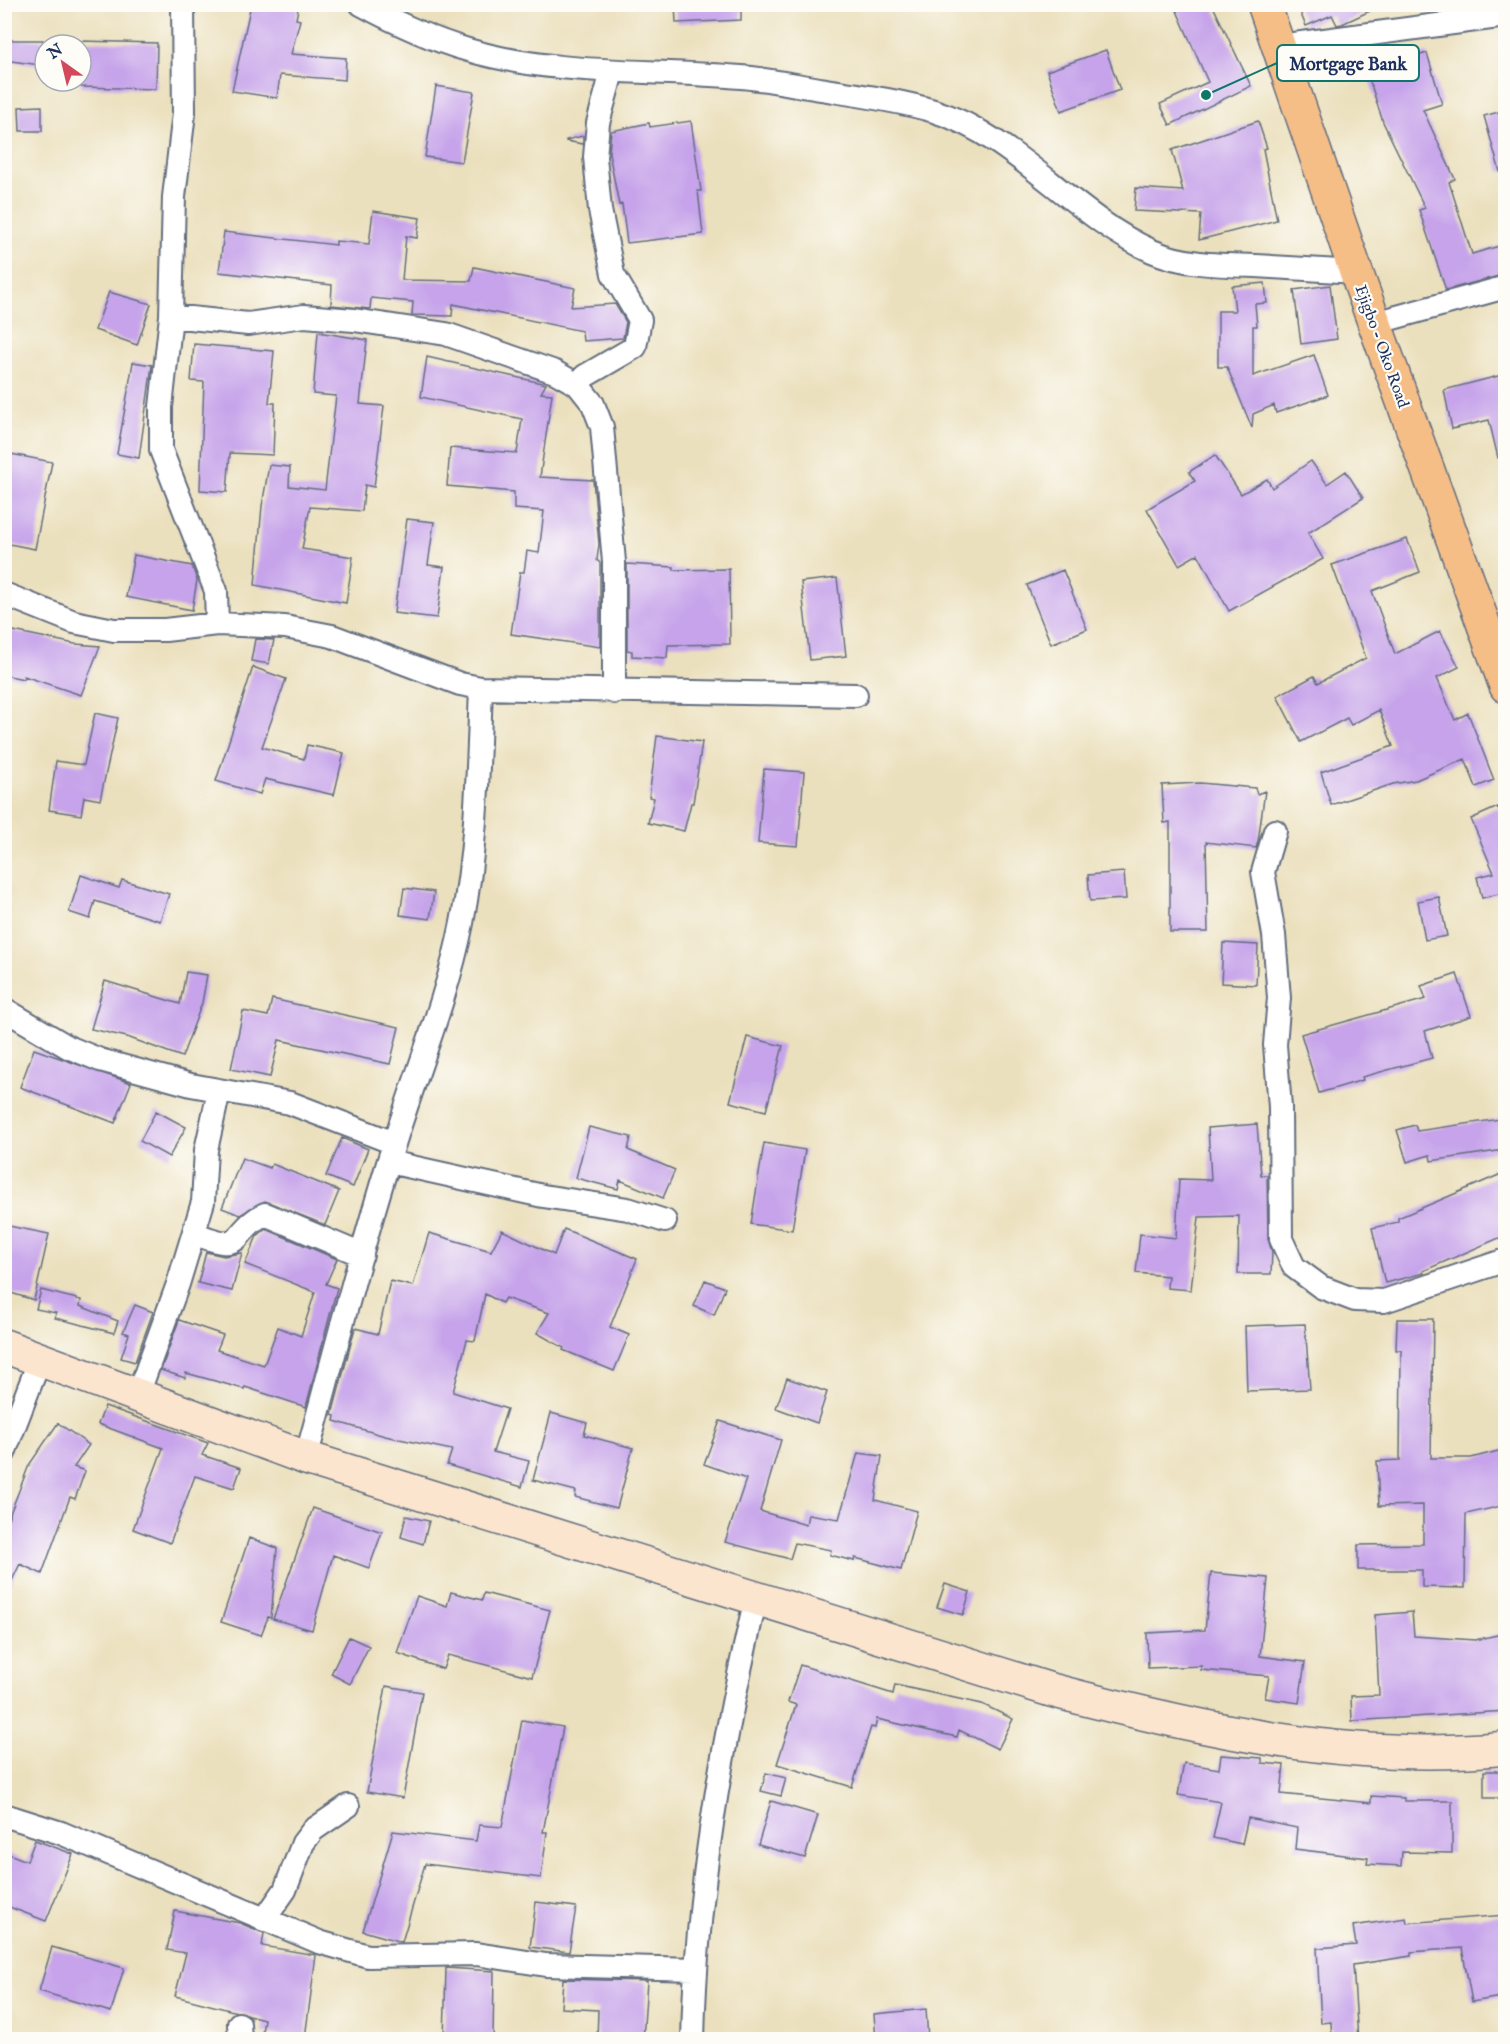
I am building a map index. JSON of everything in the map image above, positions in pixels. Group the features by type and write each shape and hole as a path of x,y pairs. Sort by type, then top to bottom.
{"main road":[{"name":"Ejigbo - Oko Road","path":"1264,4 1356,272 1506,686"}],"street":[{"path":"183,4 184,113 174,197 171,316 161,407 161,450 216,591 217,624"},
{"path":"361,4 407,30 469,51 537,65 612,72 741,77 879,99 935,111 970,127 1103,221 1150,250 1167,257 1213,264 1356,272"},
{"path":"1279,45 1506,16"},
{"path":"579,385 585,376 635,346 640,320 613,274 600,210 595,157 598,123 612,72"},
{"path":"1375,323 1506,287"},
{"path":"171,316 248,324 304,316 354,320 446,334 555,372 579,385 593,404 602,427 614,562 615,692"},
{"path":"4,594 74,622 114,630 165,630 217,624 285,627 332,636 460,684 481,688 856,695"},
{"path":"306,1458 392,1152 432,1036 462,921 477,787 481,688"},
{"path":"1275,831 1263,872 1274,935 1279,998 1275,1045 1280,1107 1281,1239 1294,1267 1321,1287 1355,1300 1384,1301 1506,1260"},
{"path":"4,1009 68,1047 100,1060 219,1091 290,1103 392,1152 543,1196 628,1209 665,1221"},
{"path":"137,1397 178,1284 203,1202 206,1150 219,1091"},
{"path":"194,1233 229,1243 239,1238 254,1219 265,1214 362,1256"},
{"path":"4,1346 306,1458 1051,1690 1121,1708 1276,1739 1372,1752 1477,1751 1506,1748"},
{"path":"4,1453 40,1359"},
{"path":"693,2040 695,1969 719,1780 735,1687 756,1598"},
{"path":"264,1920 285,1890 303,1843 313,1830 348,1806"},
{"path":"4,1815 61,1833 319,1942 368,1956 476,1954 546,1965 695,1969"}],"building":[{"path":"251,4 299,4 296,19 300,20 291,54 346,58 345,80 280,75 277,98 232,91"},
{"path":"675,4 741,4 741,20 676,23"},
{"path":"1174,4 1212,4 1251,86 1170,125 1160,104 1208,82"},
{"path":"1385,4 1342,24 1337,25 1332,15 1306,26 1297,5"},
{"path":"4,40 33,40 33,64 4,60"},
{"path":"93,41 157,43 156,89 93,87"},
{"path":"1106,50 1120,90 1061,111 1047,71"},
{"path":"1427,53 1442,104 1423,110 1455,179 1449,182 1472,254 1506,244 1506,274 1446,290 1419,210 1425,208 1383,122 1367,72"},
{"path":"436,86 474,92 462,162 425,157"},
{"path":"42,106 42,131 20,131 19,107"},
{"path":"1506,110 1506,171 1500,172 1484,116"},
{"path":"691,121 701,191 698,191 703,234 627,243 622,204 619,205 609,153 611,131 649,123 650,127"},
{"path":"1258,121 1267,148 1263,149 1277,220 1199,240 1201,214 1134,211 1136,188 1183,191 1172,150"},
{"path":"583,136 583,144 566,141 566,140"},
{"path":"373,211 420,218 417,238 406,236 402,280 471,281 474,267 575,288 571,307 615,304 626,322 623,338 583,341 582,331 453,304 452,316 412,315 413,302 371,298 370,309 331,305 332,285 219,272 224,232 336,245 336,241 369,244"},
{"path":"1265,283 1267,303 1255,304 1257,326 1253,326 1253,376 1314,355 1328,395 1276,413 1274,405 1253,414 1252,428 1227,367 1218,367 1218,311 1235,311 1232,286"},
{"path":"1330,285 1337,339 1301,344 1294,290"},
{"path":"109,292 151,304 137,345 95,330"},
{"path":"318,332 367,340 360,404 384,406 374,487 365,485 362,511 310,507 302,549 353,557 346,603 255,585 262,506 269,465 290,467 289,486 325,490 336,396 313,394"},
{"path":"194,344 274,351 269,403 275,403 273,455 230,453 227,492 200,490 204,382 191,381"},
{"path":"427,357 546,384 541,393 552,394 540,477 593,480 599,544 597,560 600,563 600,647 511,634 520,572 524,572 527,551 539,553 544,511 514,509 514,492 447,486 450,448 517,453 522,419 421,397"},
{"path":"133,362 152,365 139,458 117,454"},
{"path":"1506,374 1506,457 1498,458 1489,420 1452,429 1444,390"},
{"path":"11,454 52,462 35,549 4,543 4,489"},
{"path":"1215,455 1241,494 1267,479 1272,488 1311,461 1327,484 1346,471 1363,498 1308,533 1323,559 1229,611 1198,554 1179,565 1147,509 1195,481 1189,472"},
{"path":"407,519 434,522 428,565 444,567 437,618 394,613"},
{"path":"1407,539 1420,572 1372,591 1395,654 1440,631 1459,667 1437,678 1455,720 1468,713 1494,780 1476,787 1465,759 1416,780 1393,784 1331,805 1321,772 1393,746 1379,710 1351,725 1347,718 1301,742 1277,696 1314,676 1318,683 1366,658 1332,565"},
{"path":"134,555 192,566 197,580 192,610 126,597"},
{"path":"627,564 674,567 674,570 729,569 730,644 668,645 667,658 632,656 632,651 627,650"},
{"path":"1063,570 1087,629 1051,644 1027,585"},
{"path":"837,578 846,656 810,660 801,582"},
{"path":"4,629 75,644 100,646 81,695 24,676 24,679 4,675"},
{"path":"255,639 274,640 269,664 251,661"},
{"path":"253,667 286,679 262,747 304,759 307,745 344,753 334,795 265,779 260,794 216,781"},
{"path":"95,713 118,718 100,800 84,797 81,815 49,810 56,761 84,765"},
{"path":"657,736 702,742 693,803 691,803 684,831 648,823 654,798 649,797"},
{"path":"764,769 804,772 798,846 758,843"},
{"path":"1200,783 1255,788 1257,794 1265,791 1258,841 1256,848 1206,842 1208,932 1170,932 1170,822 1164,823 1162,785"},
{"path":"1498,807 1506,824 1506,901 1502,893 1482,898 1477,877 1494,873 1471,819"},
{"path":"1124,872 1126,899 1090,901 1088,875"},
{"path":"81,875 119,888 122,880 169,894 160,921 95,901 90,919 69,912"},
{"path":"404,888 434,892 430,919 400,915"},
{"path":"1439,897 1447,936 1425,940 1418,901"},
{"path":"1223,943 1258,945 1256,985 1221,983"},
{"path":"186,972 207,975 202,1003 182,1057 127,1037 91,1029 105,981 180,1004"},
{"path":"1457,974 1471,1016 1425,1031 1432,1058 1362,1077 1363,1080 1319,1093 1301,1034 1426,999 1421,986"},
{"path":"272,999 399,1027 390,1064 279,1040 270,1077 231,1069 243,1011 268,1016"},
{"path":"747,1037 783,1046 766,1111 730,1102"},
{"path":"34,1049 131,1083 115,1123 20,1087"},
{"path":"156,1111 186,1127 169,1157 140,1141"},
{"path":"1500,1119 1504,1150 1431,1161 1430,1155 1407,1162 1397,1130 1415,1125 1417,1131"},
{"path":"1257,1124 1261,1175 1267,1175 1268,1239 1272,1252 1271,1274 1238,1274 1239,1216 1199,1217 1191,1290 1167,1288 1168,1276 1136,1273 1140,1234 1176,1238 1179,1179 1211,1180 1208,1128"},
{"path":"589,1127 631,1137 628,1150 675,1170 663,1198 620,1180 618,1189 576,1178"},
{"path":"342,1138 368,1149 353,1187 326,1176"},
{"path":"764,1143 805,1150 792,1230 751,1224"},
{"path":"242,1158 270,1168 272,1164 339,1191 325,1225 265,1201 240,1215 222,1208"},
{"path":"1506,1172 1506,1235 1423,1271 1424,1273 1385,1283 1372,1228 1398,1222 1398,1218"},
{"path":"4,1225 49,1234 34,1300 4,1291"},
{"path":"266,1229 337,1259 326,1284 337,1288 306,1407 245,1387 244,1389 186,1373 185,1378 161,1370 179,1320 223,1335 217,1350 264,1365 278,1327 301,1336 315,1292 245,1264 257,1236"},
{"path":"564,1229 637,1259 610,1327 629,1335 614,1371 563,1350 564,1348 537,1333 549,1313 505,1298 502,1303 485,1294 475,1341 467,1340 453,1392 507,1409 493,1452 529,1461 522,1487 447,1465 452,1450 385,1436 334,1421 335,1416 332,1415 355,1328 378,1334 390,1281 413,1286 429,1233 491,1251 502,1230 554,1255"},
{"path":"206,1252 224,1256 242,1253 232,1291 198,1283"},
{"path":"705,1280 725,1288 714,1315 694,1306"},
{"path":"41,1290 81,1300 80,1306 118,1321 114,1333 55,1318 56,1313 36,1309"},
{"path":"135,1305 153,1312 135,1362 121,1358 129,1334 123,1332"},
{"path":"1397,1319 1433,1319 1431,1458 1471,1458 1506,1449 1506,1505 1466,1514 1465,1588 1422,1587 1422,1570 1358,1570 1358,1545 1423,1544 1423,1505 1379,1506 1377,1461 1400,1460 1401,1350 1396,1350"},
{"path":"1305,1324 1310,1389 1247,1391 1245,1326"},
{"path":"787,1378 827,1392 817,1423 776,1408"},
{"path":"105,1406 208,1443 202,1455 241,1468 234,1488 195,1476 170,1543 133,1529 163,1448 98,1424"},
{"path":"551,1413 587,1423 584,1435 633,1448 617,1508 575,1497 576,1491 533,1480"},
{"path":"720,1421 781,1440 760,1511 806,1525 808,1514 839,1519 858,1453 882,1456 875,1500 917,1511 901,1570 855,1558 854,1561 830,1555 831,1550 795,1543 790,1559 725,1542 746,1479 704,1464"},
{"path":"58,1423 89,1445 74,1467 85,1471 75,1499 70,1497 42,1574 20,1564 4,1597 4,1529 29,1465"},
{"path":"313,1508 382,1532 369,1568 333,1555 312,1630 273,1619"},
{"path":"406,1516 429,1521 423,1544 401,1537"},
{"path":"249,1538 277,1548 271,1618 268,1617 261,1635 221,1622"},
{"path":"1211,1573 1268,1578 1260,1656 1305,1662 1299,1703 1265,1698 1269,1676 1201,1670 1202,1666 1148,1668 1147,1633 1205,1630"},
{"path":"945,1584 970,1592 963,1615 937,1607"},
{"path":"451,1592 482,1600 484,1593 550,1610 532,1677 448,1655 443,1669 397,1653 417,1596 447,1606"},
{"path":"1412,1612 1414,1636 1475,1640 1506,1633 1506,1711 1352,1721 1351,1696 1379,1695 1375,1615"},
{"path":"349,1637 369,1646 350,1684 331,1674"},
{"path":"800,1665 893,1694 895,1685 982,1704 1013,1719 998,1749 959,1730 957,1737 877,1719 875,1728 871,1727 852,1787 777,1764 796,1705 788,1702"},
{"path":"386,1686 422,1692 403,1798 367,1792"},
{"path":"522,1720 563,1727 543,1832 547,1832 541,1878 425,1864 402,1942 363,1931 393,1831 476,1841 479,1825 502,1827"},
{"path":"1221,1755 1262,1758 1262,1763 1284,1765 1281,1794 1371,1803 1371,1796 1404,1798 1404,1801 1452,1801 1452,1853 1402,1852 1401,1866 1367,1864 1368,1858 1295,1849 1297,1828 1248,1818 1242,1844 1213,1838 1221,1802 1178,1795 1184,1763 1219,1769"},
{"path":"1484,1771 1502,1771 1503,1798 1484,1798"},
{"path":"766,1773 786,1778 781,1796 761,1791"},
{"path":"771,1801 818,1815 805,1858 758,1845"},
{"path":"35,1840 73,1854 46,1921 4,1905 4,1852 27,1861"},
{"path":"536,1902 576,1907 569,1952 530,1947"},
{"path":"175,1911 240,1923 264,1933 262,1946 316,1955 305,2038 262,2033 264,2019 175,1996 186,1953 167,1950"},
{"path":"1506,1915 1506,1996 1472,2002 1462,1948 1411,1952 1411,1956 1353,1965 1358,2040 1332,2040 1331,2022 1321,2023 1317,1948 1356,1945 1353,1926 1406,1918 1407,1923"},
{"path":"52,1947 124,1968 111,2012 39,1991"},
{"path":"446,1968 494,1971 493,2040 444,2040"},
{"path":"563,1979 647,1981 643,2040 597,2040 598,2010 561,2008"},
{"path":"926,2009 928,2040 876,2040 874,2014"}],"place":[{"name":"Mortgage Bank","path":"1206,95"}]}
